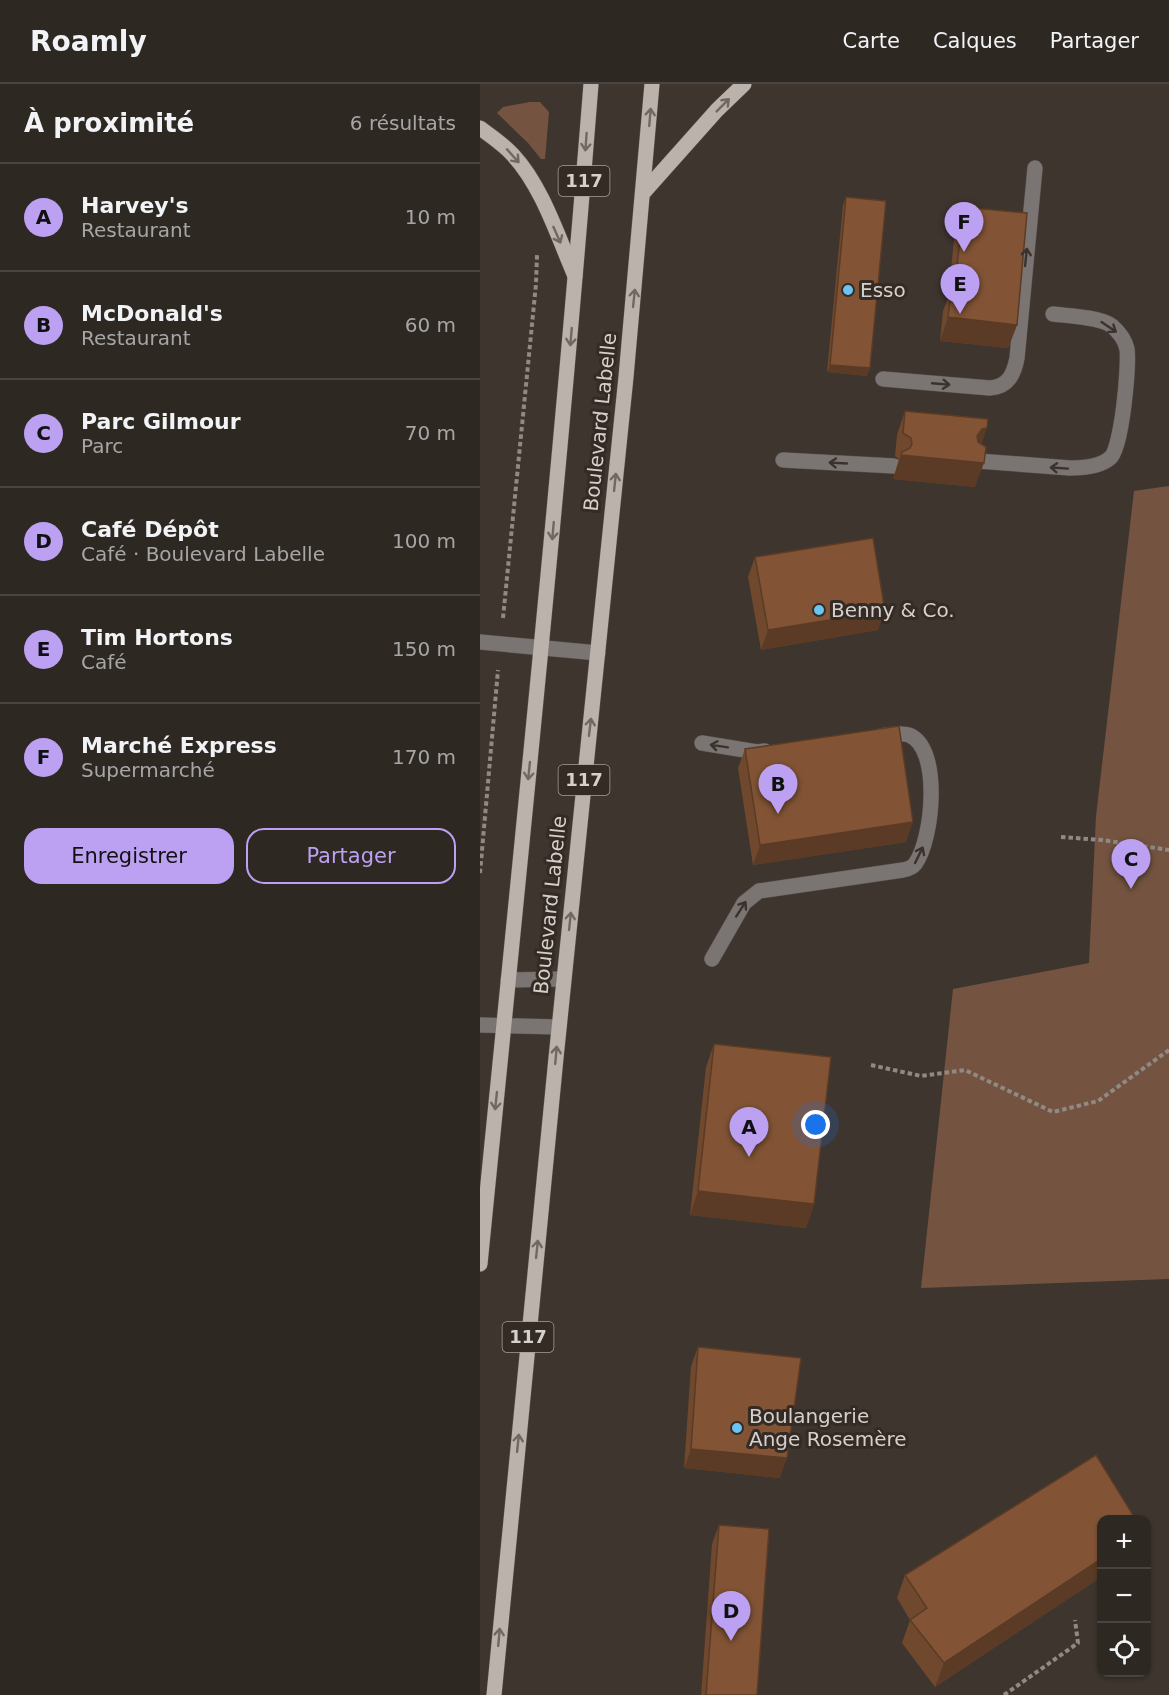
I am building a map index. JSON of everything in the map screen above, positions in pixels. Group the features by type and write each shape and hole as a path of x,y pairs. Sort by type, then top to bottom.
{"main road":[{"name":"Boulevard Labelle","path":"480,1264 542,647 576,278 591,84"},
{"name":"Boulevard Labelle","path":"494,1695 644,192 652,84"},
{"path":"644,192 717,110 744,84"},
{"path":"480,128 499,142 526,171 538,192 576,278"}],"street":[{"path":"883,379 998,388 1011,378 1017,358 1035,168"},
{"path":"978,461 1084,467 1110,458 1116,450 1120,436 1128,360 1124,339 1105,321 1053,314"},
{"path":"783,460 894,466"},
{"path":"480,642 598,653"},
{"path":"712,959 744,903 751,895 759,891 903,870 916,863 926,837 931,806 928,765 924,749 916,740 907,735 861,739"},
{"path":"702,743 757,752 780,749"},
{"path":"508,980 564,979"},
{"path":"480,1025 559,1027"}],"path":[{"path":"480,873 536,284 537,248"},
{"path":"1061,837 1102,840 1169,850"},
{"path":"871,1065 921,1076 965,1070 1053,1112 1098,1101 1169,1050"},
{"path":"1004,1695 1078,1643 1075,1620"}],"shaded area":[{"path":"540,102 549,112 545,159 541,159 497,113 503,107"},
{"path":"1169,486 1169,1279 921,1288 953,989 1089,963 1096,816 1134,491"}],"building":[{"path":"846,197 886,201 870,368 830,365"},
{"path":"963,207 1027,213 1017,325 948,317 952,287 955,287"},
{"path":"905,411 988,419 987,428 982,429 977,436 978,442 986,447 984,463 901,455 912,444 911,438 903,433"},
{"path":"873,538 885,611 768,630 755,557"},
{"path":"899,726 913,822 760,845 745,749"},
{"path":"714,1044 831,1057 814,1204 698,1191"},
{"path":"698,1347 801,1358 787,1458 691,1449"},
{"path":"1096,1455 1133,1515 1097,1515 1097,1562 944,1663 910,1620 927,1608 905,1575"},
{"path":"719,1525 769,1529 757,1695 706,1695"}],"place":[{"name":"Marché Express","path":"964,252"},
{"name":"Esso","path":"848,290"},
{"name":"Tim Hortons","path":"960,314"},
{"name":"Benny & Co.","path":"819,610"},
{"name":"McDonald's","path":"778,814"},
{"name":"Parc Gilmour","path":"1131,889"},
{"name":"Harvey's","path":"749,1157"},
{"name":"Boulangerie Ange Rosemère","path":"737,1428"},
{"name":"Café Dépôt","path":"731,1641"}]}
